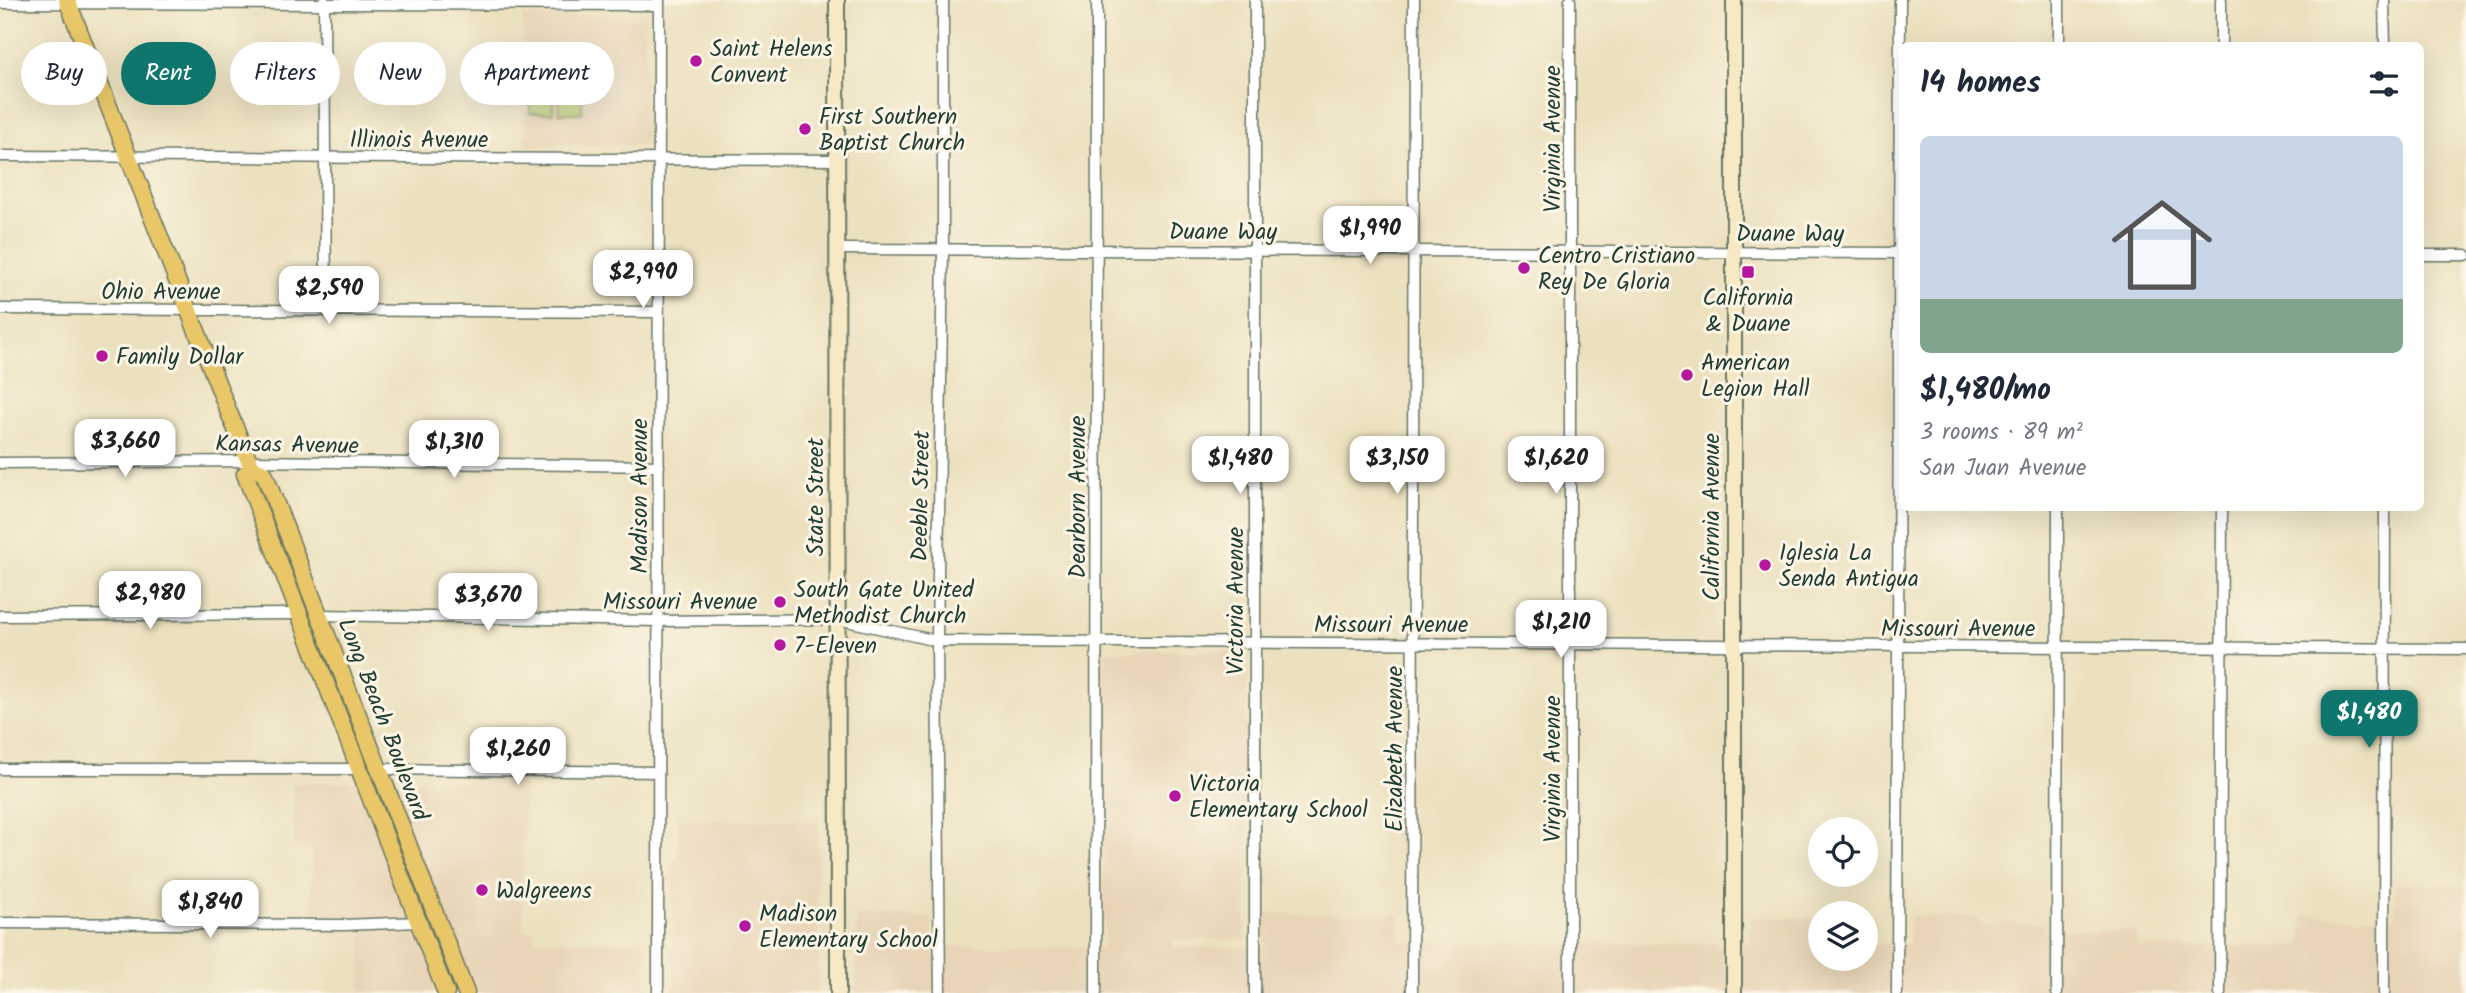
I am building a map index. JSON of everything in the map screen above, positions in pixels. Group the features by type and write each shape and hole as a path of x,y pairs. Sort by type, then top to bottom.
{"main road":[{"name":"State Street","path":"837,0 838,993"},
{"name":"California Avenue","path":"1734,0 1734,993"},
{"name":"Long Beach Boulevard","path":"68,2 251,465 264,473 466,993"},
{"name":"Long Beach Boulevard","path":"251,465 245,474 446,993"}],"street":[{"name":"Deeble Street","path":"940,993 937,641 943,250 943,0"},
{"name":"Dearborn Avenue","path":"1096,993 1099,743 1095,642 1097,0"},
{"name":"Victoria Avenue","path":"1255,0 1255,993"},
{"name":"Elizabeth Avenue","path":"1412,993 1414,0"},
{"name":"Virginia Avenue","path":"1570,0 1570,993"},
{"path":"1900,0 1900,42"},
{"path":"2059,0 2059,42"},
{"path":"2221,0 2221,42"},
{"path":"2385,0 2385,42"},
{"path":"324,2 326,311"},
{"path":"0,4 659,3"},
{"name":"Madison Avenue","path":"658,993 659,3"},
{"name":"Illinois Avenue","path":"0,156 837,160"},
{"name":"Duane Way","path":"837,249 1899,253"},
{"path":"2424,255 2466,255"},
{"name":"Ohio Avenue","path":"0,309 658,312"},
{"path":"1897,993 1899,450"},
{"name":"Kansas Avenue","path":"0,463 659,466"},
{"path":"2057,511 2057,993"},
{"path":"2220,993 2222,511"},
{"path":"2384,993 2385,511"},
{"path":"0,616 299,614"},
{"name":"Missouri Avenue","path":"319,615 658,621 838,619 937,641 2466,649"},
{"path":"0,769 359,769"},
{"path":"379,769 658,772"},
{"path":"0,923 344,925 419,922"}],"shaded area":[{"path":"523,16 645,17 646,145 524,145 524,105 614,105 614,42 523,42"},
{"path":"1102,651 1247,651 1246,940 1174,939 1174,947 1264,948 1265,913 1399,914 1400,942 1750,944 1751,918 1808,918 1808,971 1878,971 1878,944 1909,944 1909,916 1977,917 1978,923 2044,924 2045,931 2136,931 2137,947 2302,946 2303,915 2395,918 2395,884 2466,885 2466,993 856,993 856,917 932,917 933,946 1104,947"},
{"path":"389,781 524,784 523,930 535,930 535,940 645,942 646,993 360,993 363,917 312,914 311,848 294,847 293,783"},
{"name":"Madison Elementary School","path":"678,820 818,820 818,993 673,993 673,859 678,859"}],"green space":[{"path":"530,105 553,105 553,113 530,113"},
{"path":"559,105 582,105 582,113 559,113"}],"place":[{"name":"Saint Helens Convent","path":"696,61"},
{"name":"First Southern Baptist Church","path":"805,129"},
{"name":"Centro Cristiano Rey De Gloria","path":"1524,268"},
{"name":"California & Duane","path":"1748,272"},
{"name":"Family Dollar","path":"102,356"},
{"name":"American Legion Hall","path":"1687,375"},
{"name":"Iglesia La Senda Antigua","path":"1765,565"},
{"name":"South Gate United Methodist Church","path":"780,602"},
{"name":"7-Eleven","path":"780,645"},
{"name":"Victoria Elementary School","path":"1175,796"},
{"name":"Walgreens","path":"482,890"},
{"name":"Madison Elementary School","path":"745,926"}]}
